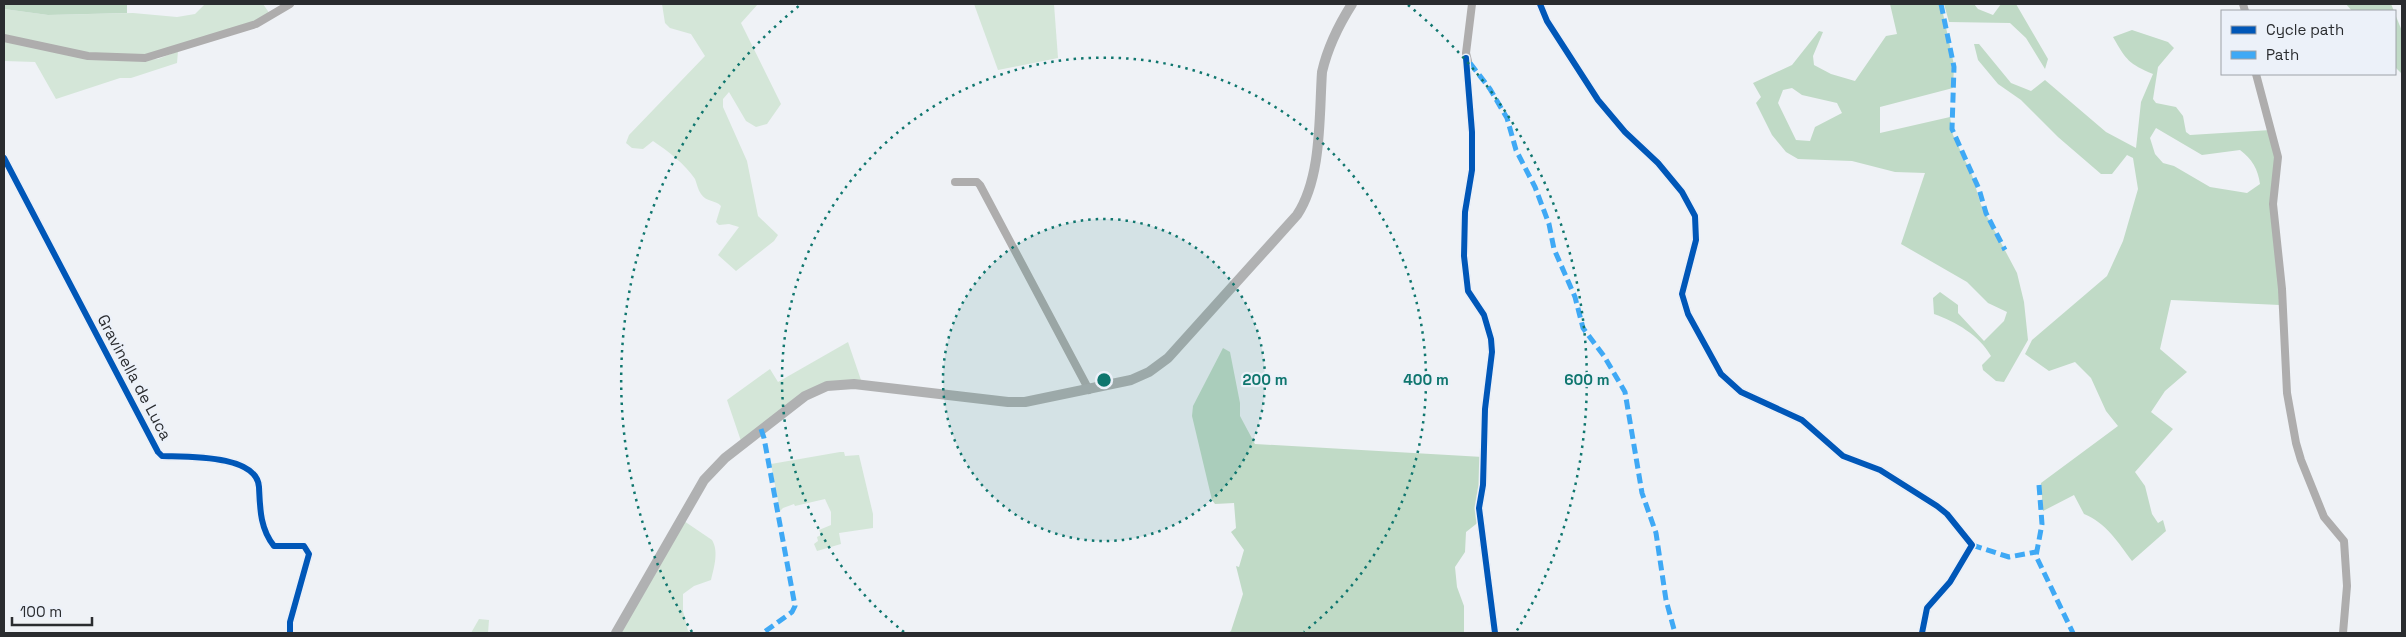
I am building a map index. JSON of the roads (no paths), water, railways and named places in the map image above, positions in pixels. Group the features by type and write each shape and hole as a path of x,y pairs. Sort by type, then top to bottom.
{"main road":[{"path":"616,633 704,480 713,468 753,435 815,390 840,383 1016,403 1089,390 1136,379 1168,358 1301,209 1308,197 1314,169 1322,72 1334,35 1352,4"}],"street":[{"path":"4,38 88,56 145,58 256,24 290,4"},
{"path":"1472,4 1468,60 1472,170 1465,212 1464,256 1468,290 1484,315 1491,340 1485,409 1483,485 1479,508 1496,633"},
{"path":"1540,4 1546,21 1598,100 1625,132 1658,163 1682,192 1695,216 1696,240 1682,294 1688,314 1721,374 1741,392 1802,420 1843,456 1880,470 1937,506 1947,514 1972,545 1950,582 1928,608 1922,633"},
{"path":"2256,75 2278,157 2273,204 2282,289 2287,393 2301,460 2324,517 2344,542 2347,586 2343,633"},
{"name":"Gravinella de Luca","path":"4,158 158,452 162,456 222,459 240,466 253,474 259,484 260,510 267,537 274,546 304,546 309,554 290,622 290,633"},
{"path":"955,182 977,182 980,185 1089,390"}]}
